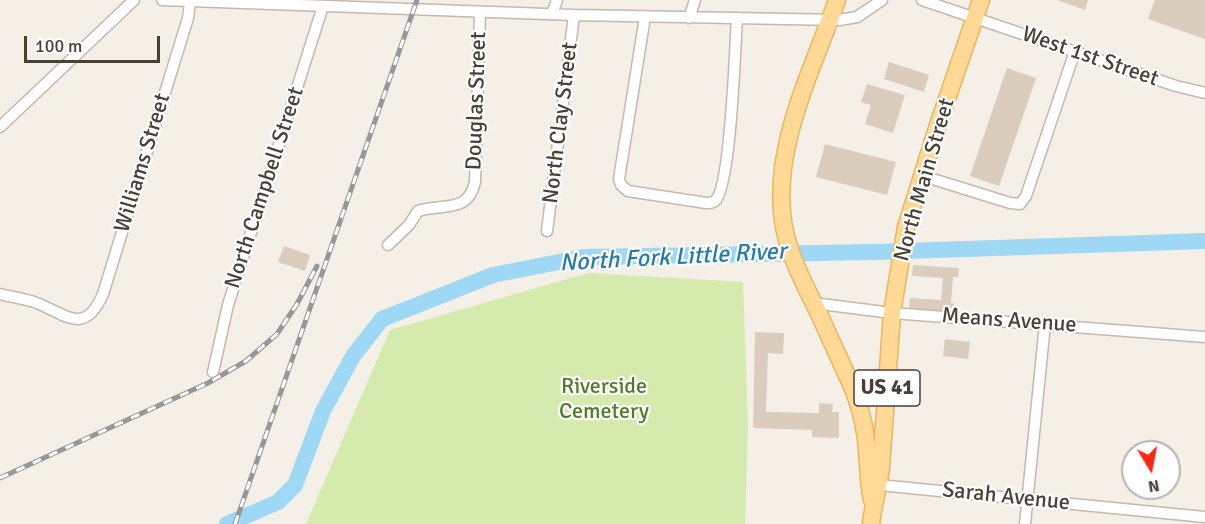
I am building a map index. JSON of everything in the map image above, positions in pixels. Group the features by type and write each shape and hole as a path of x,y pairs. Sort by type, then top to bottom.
{"main road":[{"name":"US 41","path":"837,0 823,34 786,147 781,197 785,232 792,256 862,413 866,433 868,486 873,504"},
{"name":"US 41","path":"975,18 981,0"},
{"name":"North Main Street","path":"871,524 873,504 879,485 892,313 906,227 975,18"}],"street":[{"path":"0,127 134,0"},
{"path":"162,0 275,2 323,6 574,15 830,20 856,17 882,0"},
{"path":"552,14 557,0"},
{"path":"689,18 695,0"},
{"name":"West 1st Street","path":"922,0 1176,86 1205,93"},
{"name":"Williams Street","path":"0,294 32,301 75,319 85,317 96,309 103,294 185,29 190,2"},
{"name":"North Campbell Street","path":"213,372 228,305 323,6"},
{"name":"Douglas Street","path":"388,245 409,225 418,211 460,203 472,193 475,182 480,12"},
{"name":"North Clay Street","path":"547,231 574,15"},
{"path":"645,16 619,180 628,191 706,203 717,198 723,183 737,18"},
{"path":"923,176 1010,203 1020,204 1026,196 1075,51"},
{"name":"Means Avenue","path":"810,297 892,313 1205,337"},
{"path":"1025,524 1045,324"},
{"name":"Sarah Avenue","path":"879,485 1205,517"}],"green space":[{"name":"Riverside Cemetery","path":"588,273 743,282 748,426 745,524 306,524 390,330"}],"building":[{"path":"1057,0 1088,0 1085,10"},
{"path":"1155,0 1205,0 1205,39 1148,19"},
{"path":"889,62 929,75 924,92 884,79"},
{"path":"1007,68 1036,78 999,186 970,176"},
{"path":"867,84 905,95 893,133 865,124 871,105 861,102"},
{"path":"825,144 896,162 887,195 816,177"},
{"path":"284,246 310,255 305,271 278,262"},
{"path":"913,265 959,268 958,277 953,277 951,303 954,303 953,312 909,309 910,298 941,300 943,278 912,276"},
{"path":"755,332 784,333 783,354 768,353 766,412 819,413 819,403 833,404 832,412 839,412 839,438 812,437 812,430 753,428"},
{"path":"945,339 970,342 968,359 943,356"}],"waterway":[{"name":"North Fork Little River","path":"227,524 278,502 295,485 323,411 353,356 382,319 493,275 584,257 875,252 1205,241"}],"railway":[{"path":"235,524 417,0"},
{"path":"0,478 208,383 246,361 277,334 297,304 317,266"}]}
